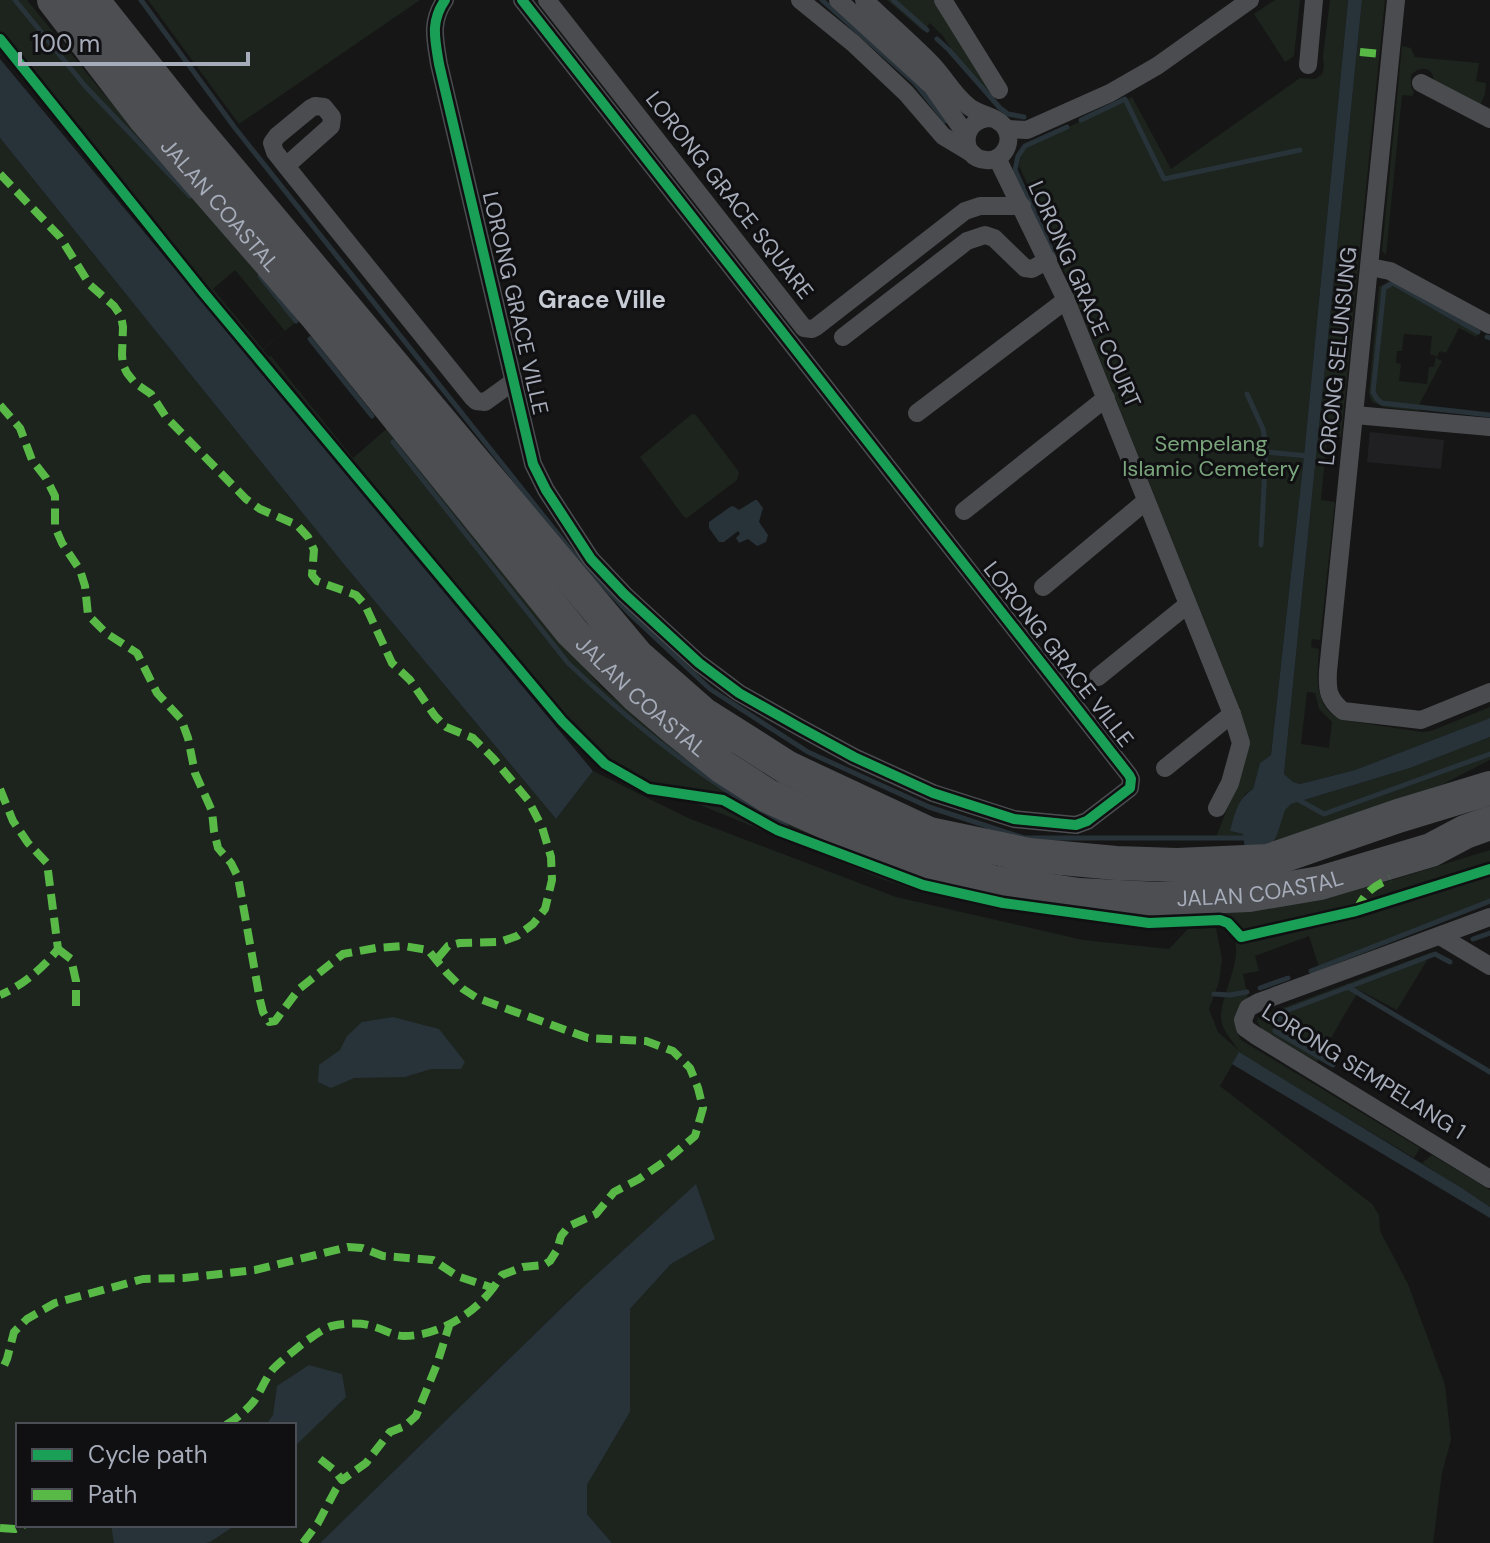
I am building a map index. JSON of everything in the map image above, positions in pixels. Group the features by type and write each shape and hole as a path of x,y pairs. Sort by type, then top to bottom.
{"highway":[{"name":"JALAN COASTAL","path":"54,0 144,117 316,315 572,632 666,721 723,767 768,796 904,858 992,882 1079,895 1158,899 1249,895 1320,883 1431,850 1490,823"},
{"name":"JALAN COASTAL","path":"92,0 198,133 637,656 703,714 788,768 929,834 1029,855 1177,865 1268,861 1490,788"},
{"path":"1398,816 1429,799 1490,776"},
{"path":"1431,850 1468,846 1490,838"}],"street":[{"name":"LORONG GRACE VILLE","path":"445,0 438,11 434,33 439,64 533,464 546,490 591,559 699,663 739,693 854,757 933,793 1014,819 1076,825 1087,821 1130,788 1129,775 522,0"},
{"name":"LORONG GRACE SQUARE","path":"547,0 804,328 816,327 965,211 980,206 1022,206"},
{"path":"800,0 853,43 906,93 943,136 970,145"},
{"path":"838,0 932,86 970,145 984,160 997,158 1007,149 1008,136 1002,124 967,106 933,65 864,0"},
{"path":"943,0 999,90"},
{"path":"1006,129 1027,130 1110,93 1157,66 1250,0"},
{"path":"1308,65 1314,0"},
{"name":"LORONG SELUNSUNG","path":"1396,0 1327,688 1334,703 1343,711 1421,720 1490,692"},
{"path":"1421,83 1490,119"},
{"path":"970,145 969,130 978,120 991,118"},
{"name":"LORONG GRACE COURT","path":"997,158 1066,300 1232,714 1241,743 1230,783 1217,808"},
{"path":"286,166 476,401 485,402 514,381"},
{"path":"843,337 967,241 985,235 994,238 1025,268 1032,269 1048,260"},
{"path":"1370,267 1390,271 1490,325"},
{"path":"917,413 1066,300"},
{"path":"964,511 1106,398"},
{"path":"1355,415 1490,427"},
{"path":"1043,587 1146,501"},
{"path":"1098,677 1187,605"},
{"path":"1165,768 1232,714"},
{"name":"LORONG SEMPELANG 1","path":"1490,917 1259,1002 1248,1008 1243,1020 1245,1028 1255,1035 1490,1179"},
{"path":"1440,936 1490,966"}],"shaded area":[{"path":"1348,0 1362,0 1284,774 1300,784 1355,770 1490,718 1490,737 1410,768 1291,804 1285,810 1270,848 1245,850 1243,834 1230,831 1240,802 1253,789 1260,763 1271,755 1304,456"},
{"path":"0,59 593,771 556,819 342,562 0,138"},
{"path":"1370,432 1444,440 1441,469 1367,462"},
{"path":"755,500 763,508 759,522 768,535 766,542 757,546 748,539 739,543 736,538 740,534 738,531 724,542 719,542 709,528 709,522 730,507 739,510"},
{"path":"393,1017 439,1029 465,1062 461,1069 431,1069 405,1077 354,1078 331,1088 318,1082 319,1065 340,1050 347,1036 362,1022"},
{"path":"1239,1052 1460,1187 1490,1207 1490,1218 1232,1064"},
{"path":"696,1184 715,1239 671,1264 630,1309 630,1412 587,1485 587,1514 612,1543 320,1543 582,1288"},
{"path":"309,1365 342,1374 346,1397 296,1445 296,1423 267,1423 273,1415 277,1386"},
{"path":"111,1527 233,1527 205,1543 114,1543"}],"green space":[{"path":"0,0 27,0 104,94 213,208 298,320 263,350 353,458 390,426 602,688 674,747 903,870 1312,899 1389,881 1490,850 1490,904 1320,970 1309,936 1255,956 1259,971 1243,974 1248,999 1236,1023 1241,1040 1420,1148 1414,1158 1239,1053 1220,1086 1372,1204 1379,1215 1380,1231 1408,1284 1445,1385 1451,1440 1442,1473 1433,1543 612,1543 587,1514 587,1485 630,1412 630,1309 671,1264 715,1239 582,1288 320,1543 0,1543 0,138 342,562 556,819 593,771 688,818 896,897 1083,940 1169,949 1188,929 1216,928 1222,959 1219,982 1209,1009 1218,1032 1238,1050 1221,1022 1222,1006 1234,966 1235,941 1230,932 1219,925 1135,927 1002,910 921,892 683,798 670,789 649,787 606,761 564,719 204,290 0,35","holes":["235,270 285,331 263,349 213,289"]},
{"path":"148,0 420,0 239,124"},
{"path":"887,0 934,0 991,92 930,23 923,31"},
{"path":"1275,0 1300,0 1294,56 1285,62 1254,14"},
{"name":"Sempelang Islamic Cemetery","path":"1330,0 1348,0 1304,456 1271,755 1260,763 1253,789 1245,794 1230,831 1243,834 1243,838 1216,837 1241,774 1236,700 1042,215 1019,166 1026,147 1132,97 1171,169 1300,78 1315,79 1322,74"},
{"path":"1362,0 1385,0 1341,437 1327,436 1321,500 1335,502 1320,640 1312,639 1311,647 1319,649 1321,699 1333,715 1342,720 1422,732 1490,707 1490,718 1355,770 1300,784 1284,774","holes":["1307,692 1315,693 1319,709 1332,722 1329,748 1301,744"]},
{"path":"1402,46 1411,48 1415,57 1479,63 1476,81 1486,83 1480,106 1434,80 1428,70 1422,69 1411,75 1414,92 1412,96 1402,95 1386,255 1382,251"},
{"path":"1389,281 1480,330 1476,337 1459,328 1446,353 1440,351 1436,358 1442,361 1420,403 1419,411 1384,407 1372,402 1369,393 1379,287","holes":["1404,334 1432,336 1430,354 1436,356 1434,367 1429,367 1427,384 1399,381 1401,364 1396,363 1397,351 1402,351"]},
{"path":"692,414 696,415 739,472 737,480 687,518 640,457"},
{"path":"1490,737 1490,760 1441,785 1252,848 1277,835 1285,809 1291,804 1410,768"},
{"path":"1432,952 1397,1010 1359,990 1317,1062 1262,1029 1257,1022 1258,1017"},
{"path":"1432,1155 1490,1190 1490,1207 1422,1163"}],"waterway":[{"path":"15,0 85,86 190,196"},
{"path":"141,0 235,128 573,553 630,614 710,689 808,752 929,807 1024,838 1247,838"},
{"path":"822,0 915,83 945,121"},
{"path":"893,0 927,30"},
{"path":"937,39 1000,108 1008,114 1024,117"},
{"path":"1081,120 1125,99 1164,179 1300,150"},
{"path":"1053,253 1015,170 1018,156 1025,146 1067,127"},
{"path":"260,276 296,321"},
{"path":"1478,332 1393,283 1384,288 1373,392 1382,403 1490,415"},
{"path":"310,339 372,416"},
{"path":"1247,394 1263,429 1266,447 1261,545"},
{"path":"393,442 568,663 671,752 727,791 786,825"},
{"path":"1266,452 1309,456"},
{"path":"1297,799 1324,814 1490,754"},
{"path":"1311,971 1490,901"},
{"path":"1473,939 1490,933"},
{"path":"1333,1065 1275,1031 1283,1012 1435,954 1450,962"},
{"path":"1260,988 1288,978"},
{"path":"1348,987 1490,1072"},
{"path":"1214,994 1247,992"}],"marked path":[{"path":"1360,52 1381,54"},
{"path":"0,174 60,237 90,285 121,316 123,365 135,383 151,394 166,417 246,499 260,509 297,525 314,550 312,575 317,581 356,595 365,605 392,663 410,680 435,716 446,727 473,738 528,800 542,827 551,857 552,880 545,909 533,924 517,936 500,942 448,946 437,959"},
{"path":"0,405 20,428 32,460 55,496 55,527 80,570 88,615 106,633 137,653 157,693 181,719 195,773 212,811 218,848 238,877 260,1000 269,1022 275,1021 299,989 343,954 404,946 428,950 463,989 477,998 588,1038 646,1041 673,1051 690,1068 703,1108 695,1136 668,1159 614,1192 596,1214 569,1226 550,1261 502,1275 493,1288 457,1276 433,1260 383,1256 362,1248 348,1247 255,1270 143,1279 55,1303 27,1319 14,1332 7,1359 0,1370"},
{"path":"0,789 13,821 47,863 58,949 32,976 0,995"},
{"path":"1356,911 1369,891 1390,879"},
{"path":"58,949 71,959 76,981 76,1006"},
{"path":"229,1423 251,1404 273,1369 326,1328 360,1324 400,1336 430,1332 465,1315 493,1288"},
{"path":"320,1459 342,1480 366,1463 390,1432 405,1426 416,1416 449,1326"},
{"path":"303,1543 342,1480"},
{"path":"0,1528 20,1527"}],"cycle path":[{"path":"445,0 435,23 439,64 533,464 546,490 591,559 699,663 739,693 854,757 933,793 1014,819 1076,825 1087,821 1130,788 1129,775 522,0"},
{"path":"0,39 203,292 562,721 605,764 649,789 723,800 777,830 923,885 1003,903 1149,923 1220,920 1228,923 1241,937 1356,911 1490,869"}],"district":[{"name":"Grace Ville","path":"602,300"}]}
